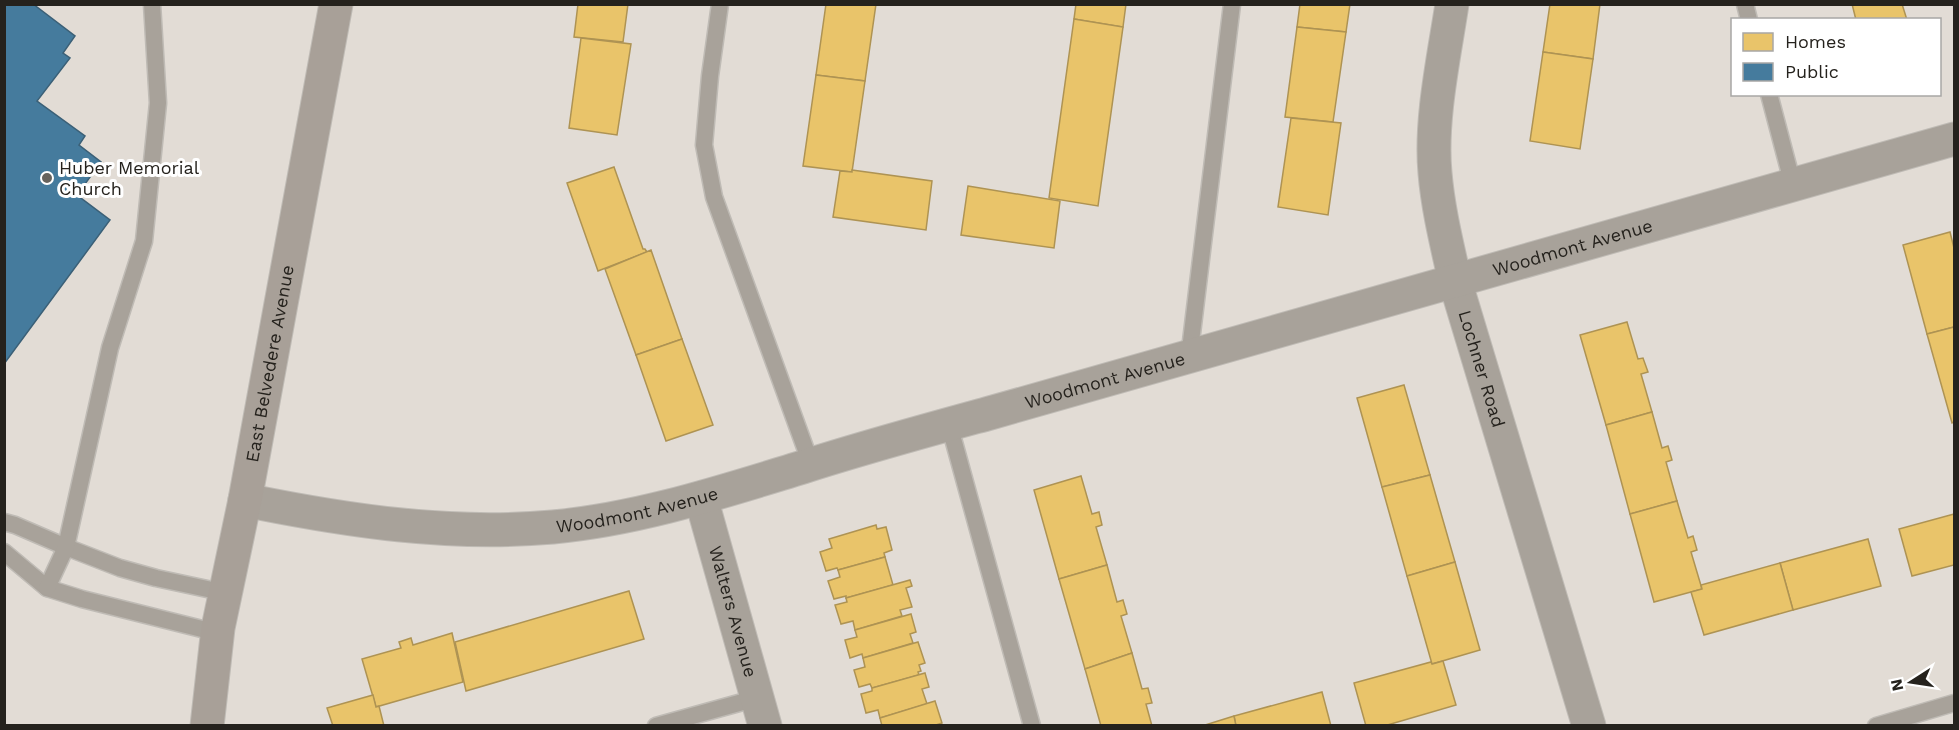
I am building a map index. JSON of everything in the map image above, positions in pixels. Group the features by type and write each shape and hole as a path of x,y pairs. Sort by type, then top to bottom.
{"main road":[{"name":"East Belvedere Avenue","path":"207,726 218,633 245,500 336,4"}],"street":[{"name":"Lochner Road","path":"1452,4 1434,138 1434,172 1455,281 1589,726"},
{"name":"Woodmont Avenue","path":"245,500 309,513 459,530 556,527 617,518 701,498 949,424 1189,358 1954,139"},
{"name":"Walters Avenue","path":"701,498 761,712"}],"lane":[{"path":"47,588 66,547 110,348 144,241 158,103 152,4"},
{"path":"720,4 710,76 705,145 714,197 811,464"},
{"path":"1189,358 1232,4"},
{"path":"1770,96 1793,185"},
{"path":"949,424 1032,726"},
{"path":"4,522 120,567 156,578 226,593"},
{"path":"4,552 47,588 218,633"},
{"path":"1875,726 1954,703"},
{"path":"656,726 761,712"}],"building: Homes":[{"path":"578,4 628,4 623,42 574,37"},
{"path":"826,4 876,4 865,81 816,75"},
{"path":"1076,4 1126,4 1123,27 1074,19"},
{"path":"1300,4 1350,4 1346,32 1297,27"},
{"path":"1550,4 1600,4 1593,59 1543,52"},
{"path":"1852,4 1902,4 1906,18 1856,18"},
{"path":"1074,19 1123,27 1098,206 1049,198"},
{"path":"1297,27 1346,32 1333,122 1285,117"},
{"path":"581,38 631,44 617,135 569,128"},
{"path":"1543,52 1593,59 1580,149 1530,141"},
{"path":"816,75 865,81 852,172 803,166"},
{"path":"1291,118 1341,123 1328,215 1278,207"},
{"path":"614,167 643,249 647,252 598,271 567,183"},
{"path":"852,170 932,181 926,230 833,217 840,171 852,172"},
{"path":"968,186 1060,201 1054,248 961,235"},
{"path":"1950,232 1954,248 1954,327 1927,334 1903,245"},
{"path":"651,250 682,339 636,355 605,269"},
{"path":"1627,322 1638,359 1643,358 1648,372 1641,374 1652,412 1606,425 1580,335"},
{"path":"1954,327 1954,422 1952,423 1927,334"},
{"path":"682,339 713,425 666,441 636,355"},
{"path":"1404,385 1430,475 1382,487 1357,398"},
{"path":"1652,412 1662,448 1668,446 1672,460 1666,462 1677,501 1630,514 1606,425"},
{"path":"1430,475 1455,562 1407,576 1382,487"},
{"path":"1081,476 1092,514 1099,512 1102,525 1096,527 1107,565 1059,579 1034,490"},
{"path":"1677,501 1688,538 1693,536 1697,550 1691,552 1702,589 1654,602 1630,514"},
{"path":"1954,514 1954,565 1912,576 1899,529"},
{"path":"876,525 877,529 886,527 892,550 884,553 885,557 826,571 820,552 832,548 829,539"},
{"path":"1868,539 1881,586 1793,610 1780,563"},
{"path":"885,557 893,585 834,599 828,581 840,577 838,570"},
{"path":"1455,562 1480,650 1432,664 1407,576"},
{"path":"1780,563 1793,610 1704,635 1691,592 1702,589 1701,585"},
{"path":"1107,565 1117,602 1123,600 1127,614 1121,616 1132,653 1085,669 1059,579"},
{"path":"910,580 912,586 906,588 912,607 900,610 902,616 855,630 853,621 841,624 835,605 847,602 846,598"},
{"path":"629,591 644,639 466,691 455,642"},
{"path":"911,614 916,632 910,634 913,643 863,658 862,654 850,658 845,640 857,637 855,630"},
{"path":"452,633 463,682 376,707 362,659 401,648 399,642 411,638 413,645"},
{"path":"918,642 925,663 919,665 921,671 918,672 919,675 872,688 870,684 859,687 854,670 865,667 863,658"},
{"path":"1132,653 1142,689 1148,688 1152,703 1146,704 1152,726 1101,726 1085,669"},
{"path":"1443,661 1456,705 1384,726 1366,726 1354,683 1431,662 1432,664"},
{"path":"925,673 929,687 922,689 927,704 880,718 878,710 866,713 861,694 872,691 872,688"},
{"path":"1322,692 1331,726 1236,726 1234,716"},
{"path":"373,695 376,707 379,706 384,726 333,726 327,708"},
{"path":"935,701 942,723 933,726 882,726 880,718"},
{"path":"1234,716 1236,726 1202,726"}],"building: Public":[{"name":"Huber Memorial Church","path":"4,4 33,4 75,36 63,53 70,58 37,101 85,136 79,145 101,162 77,195 110,220 4,364"}],"place":[{"name":"Huber Memorial Church","path":"47,178"}]}
